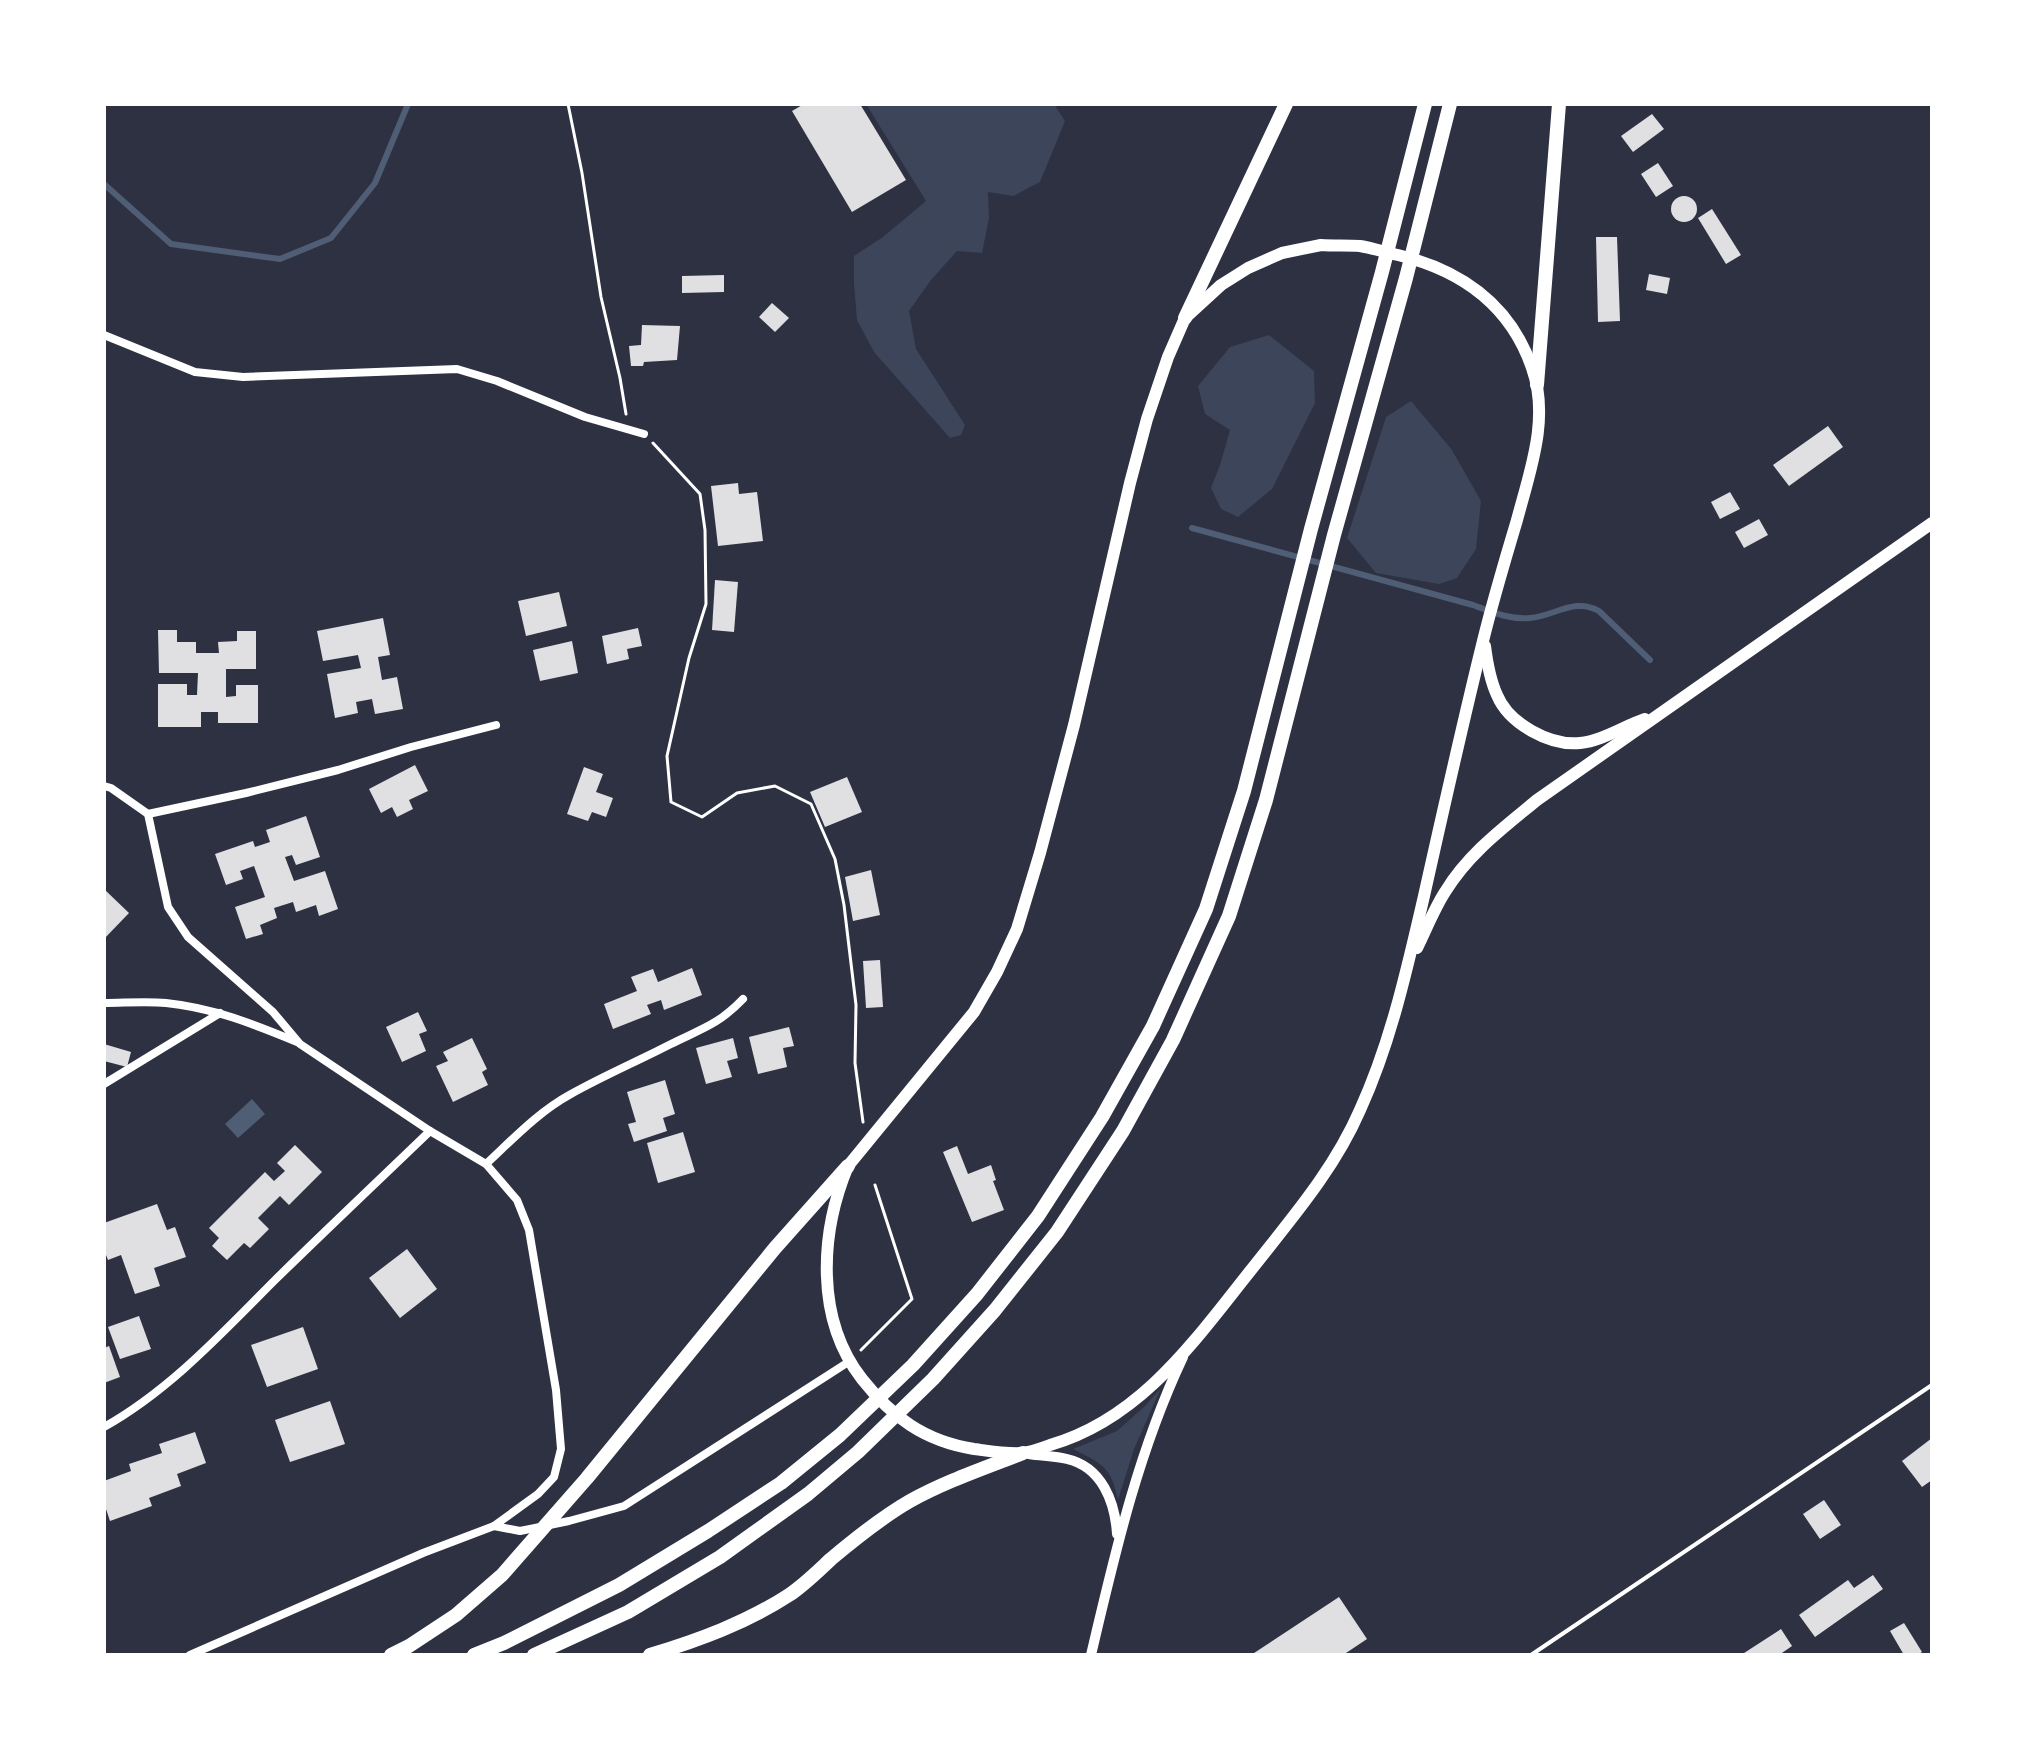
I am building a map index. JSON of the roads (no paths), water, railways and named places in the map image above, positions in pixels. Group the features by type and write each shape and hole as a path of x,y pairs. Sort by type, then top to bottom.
{"highway":[{"path":"1185,318 1286,104"},
{"path":"474,1655 619,1585 781,1483 840,1435 913,1365 977,1294 1038,1216 1102,1117 1153,1026 1206,909 1244,791 1425,104"},
{"path":"534,1655 628,1612 720,1557 808,1494 858,1452 933,1379 995,1310 1057,1232 1123,1131 1173,1040 1229,916 1262,814 1450,104"},
{"path":"1537,385 1559,104"},
{"path":"391,1655 456,1615 502,1575 587,1478 775,1248 848,1166"},
{"path":"650,1655 745,1621 792,1593 849,1544 911,1501 1023,1453"}],"main road":[{"path":"1321,245 1364,247 1424,261 1483,294 1511,327 1526,353 1537,385 1539,422 1532,465 1488,620 1407,969 1385,1047 1359,1113 1338,1154 1315,1188 1186,1352 1146,1392 1102,1424 1065,1441 1023,1453 952,1444 903,1421 871,1389 850,1361 832,1320 827,1272 837,1197 848,1166 974,1012 1017,929 1074,725 1147,419 1185,318 1221,285 1248,268 1282,253 1321,245"},
{"path":"1407,969 1444,893 1467,861 1496,833 1537,800 1932,523"},
{"path":"1484,638 1497,698 1510,715 1531,731 1556,740 1580,743 1602,738 1627,725 1656,716"}],"street":[{"path":"104,335 195,372 243,377 457,369 497,381 585,417 644,434"},
{"path":"148,814 338,770 496,725"},
{"path":"104,786 148,814 168,907 188,937 273,1012 300,1044"},
{"path":"486,1164 552,1106 597,1080 711,1026 743,999"},
{"path":"104,1003 165,1003 242,1019 300,1044 430,1131 486,1164 517,1200 529,1230 556,1390 561,1449 554,1477 538,1494 494,1526 423,1553 190,1655"},
{"path":"104,1084 220,1013"},
{"path":"104,1427 150,1397 208,1347 430,1131"},
{"path":"1091,1655 1118,1541 1149,1437 1186,1352"},
{"path":"494,1526 520,1531 624,1506 850,1361"},
{"path":"1023,1453 1067,1459 1086,1467 1095,1475 1112,1504 1118,1541"}],"lane":[{"path":"1531,1655 1932,1385"}],"waterway":[{"path":"104,184 171,244 280,259 331,238 375,183 408,104"},
{"path":"1192,528 1508,617 1539,617 1573,607 1590,607 1599,611 1650,660"}]}
